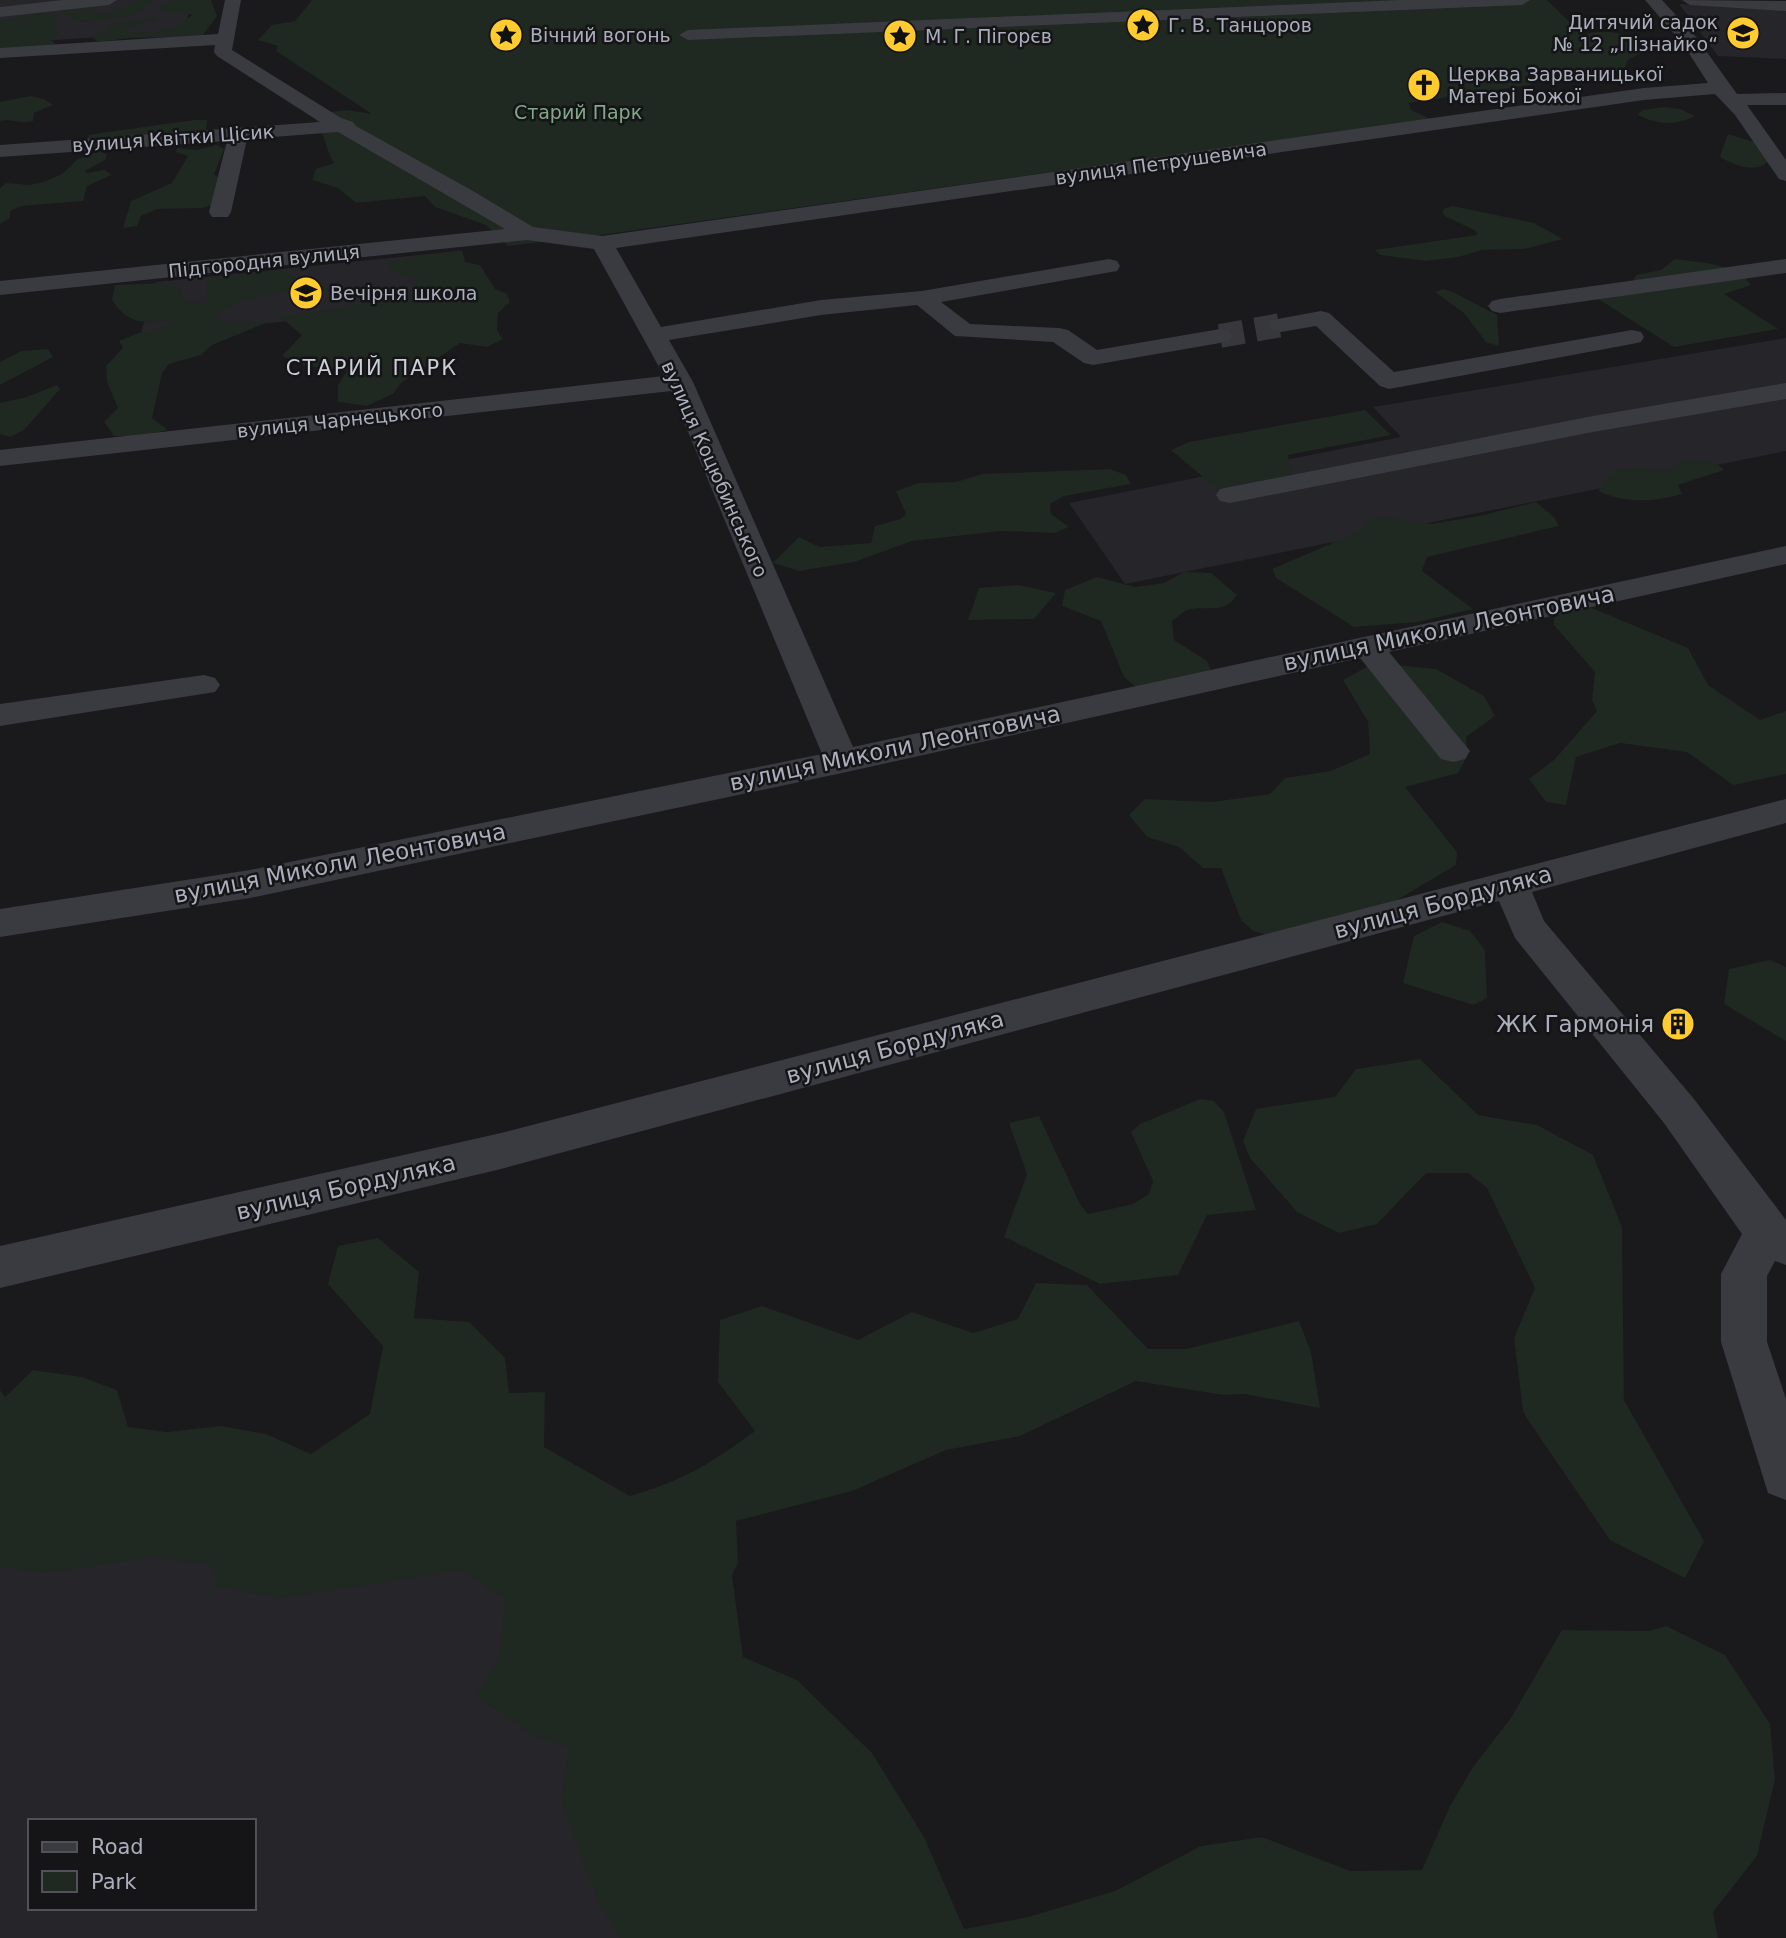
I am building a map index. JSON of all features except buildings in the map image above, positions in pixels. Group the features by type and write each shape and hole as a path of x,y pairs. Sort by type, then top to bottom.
{"street":[{"path":"0,12 109,0"},
{"path":"233,0 223,52 334,122 346,126 466,195 527,233 602,243"},
{"path":"688,35 1522,0"},
{"path":"1653,0 1690,41 1786,175"},
{"path":"1690,0 1786,6"},
{"path":"0,53 224,39"},
{"name":"вулиця Петрушевича","path":"602,243 1631,95 1726,94 1786,99"},
{"name":"вулиця Квітки Цісик","path":"0,151 346,126"},
{"path":"220,212 239,132"},
{"name":"Підгородня вулиця","path":"0,288 527,233"},
{"name":"вулиця Коцюбинського","path":"602,243 680,382 842,761"},
{"path":"654,335 826,307 922,298 1109,266"},
{"path":"1500,306 1786,266"},
{"path":"922,298 964,331 1059,335 1093,358 1220,336"},
{"path":"1281,326 1321,318 1390,380 1632,337"},
{"name":"вулиця Чарнецького","path":"0,458 680,382"},
{"path":"1230,495 1593,424 1786,391"},
{"name":"вулиця Миколи Леонтовича","path":"0,923 250,884 842,761 1786,555"},
{"path":"1367,646 1453,751"},
{"path":"0,715 204,685"},
{"name":"вулиця Бордуляка","path":"0,1267 501,1151 1786,811"},
{"path":"1511,884 1528,928 1679,1111 1777,1239 1744,1274 1744,1342 1786,1475"}],"shaded area":[{"path":"0,0 191,0 185,31 0,44"},
{"name":"Дитячий садок № 12 „Пізнайко“","path":"1679,4 1786,10 1786,59 1718,56"},
{"name":"Вечірня школа","path":"458,251 460,304 140,336 156,282"},
{"path":"1786,338 1786,451 1125,584 1069,503 1401,437 1373,407"},
{"path":"513,1540 659,1938 0,1938 0,1555"}],"green space":[{"path":"136,0 155,1 145,6 142,12 103,21 79,22 55,9 66,6 93,8 94,13 105,13 121,9"},
{"path":"178,0 211,0 217,16 203,35 101,41 93,37 106,31 111,24 140,19 157,19 125,31 153,32 170,28 193,14 167,14 159,7"},
{"name":"Старий Парк","path":"312,0 1547,0 1583,35 1609,32 1626,35 1651,45 1628,60 1625,68 1602,78 1578,75 1574,68 1530,85 1409,103 1411,110 1431,119 508,246 486,225 435,207 425,196 356,203 338,188 312,180 316,169 334,163 316,120 321,113 347,110 372,114 276,51 278,46 258,40 272,25 295,21"},
{"path":"45,13 57,16 57,21 50,27 61,31 51,40 56,45 0,51 0,21"},
{"path":"30,96 44,99 53,105 34,113 33,121 0,121 0,102"},
{"path":"1664,107 1680,109 1695,116 1666,123 1638,115 1642,110"},
{"path":"207,120 206,130 88,140 89,135"},
{"path":"1728,134 1758,143 1770,160 1753,168 1723,159 1720,156"},
{"path":"217,145 224,149 214,174 231,188 229,199 203,208 157,209 141,216 137,226 123,228 131,201 172,183 188,156 176,152 177,148 197,150"},
{"path":"99,151 107,154 105,160 85,171 87,173 104,170 112,175 87,186 83,201 22,206 10,211 10,218 0,224 0,188 6,183 29,185 46,181 62,174 78,159"},
{"path":"1453,206 1534,223 1563,239 1525,249 1482,250 1458,257 1426,261 1380,255 1375,250 1477,235 1476,231 1445,216 1442,212 1445,208"},
{"path":"462,250 465,262 480,265 495,289 507,294 510,302 498,313 497,330 503,339 487,347 460,343 401,383 393,394 367,406 338,402 338,385 347,371 306,366 282,356 302,335 279,316 313,313 415,295 417,279 395,273 386,264"},
{"path":"1675,259 1716,265 1744,277 1751,285 1724,294 1778,329 1674,347 1587,292 1632,284 1636,275 1661,270"},
{"path":"280,270 296,278 293,293 254,298 217,313 219,323 268,322 212,345 201,355 169,364 162,373 152,418 168,430 131,437 114,436 104,422 118,408 107,382 106,366 123,348 119,341 138,333 172,326 165,321 135,320 123,313 112,300 115,285 161,283 181,289 183,302 209,303 206,291 209,277"},
{"path":"1443,289 1497,315 1499,346 1486,342 1464,313 1435,292"},
{"path":"48,349 53,357 0,385 0,362 21,351"},
{"path":"57,385 60,389 24,430 10,437 0,434 0,403 27,397"},
{"path":"1365,410 1391,435 1288,455 1292,479 1243,501 1209,482 1171,450 1189,442"},
{"path":"1688,459 1714,461 1724,470 1678,485 1682,494 1661,499 1629,500 1598,491 1621,470 1635,467 1666,472"},
{"path":"1110,469 1126,475 1131,484 1064,496 1050,504 1051,514 1069,527 1055,533 1001,531 912,541 854,562 799,571 773,563 799,537 820,547 871,543 875,526 901,519 906,514 896,491 919,483 956,482 982,474"},
{"path":"1536,502 1554,517 1559,526 1427,557 1422,571 1473,609 1418,622 1354,627 1276,578 1272,569 1363,530 1367,521 1384,517 1431,524"},
{"path":"1184,572 1211,573 1237,595 1222,607 1188,610 1172,621 1174,640 1207,661 1215,680 1144,694 1124,677 1101,621 1062,606 1065,590 1097,577 1135,587 1164,583"},
{"path":"1018,585 1056,593 1034,619 968,620 979,588"},
{"path":"1587,606 1688,648 1708,685 1760,720 1786,711 1786,774 1733,785 1687,752 1620,743 1576,757 1566,805 1546,802 1529,779 1555,759 1597,711 1592,700 1595,672 1554,625 1554,618 1572,607"},
{"path":"1374,663 1436,669 1484,696 1495,716 1466,737 1468,755 1458,773 1405,787 1457,852 1456,865 1331,939 1291,942 1253,931 1241,920 1221,868 1203,868 1179,847 1147,837 1129,815 1145,799 1212,802 1270,794 1285,778 1331,771 1370,754 1368,722 1343,680"},
{"path":"1442,922 1470,931 1485,950 1487,998 1473,1005 1403,983 1414,936"},
{"path":"1770,960 1786,967 1786,1041 1724,1004 1729,969"},
{"path":"1420,1059 1478,1115 1537,1125 1593,1155 1622,1227 1624,1400 1704,1541 1685,1578 1610,1540 1523,1411 1514,1338 1535,1288 1487,1188 1468,1173 1426,1173 1377,1224 1339,1233 1297,1212 1250,1158 1243,1141 1256,1109 1335,1097 1356,1069"},
{"path":"1200,1099 1214,1101 1224,1112 1256,1210 1207,1215 1178,1275 1100,1284 1004,1237 1027,1174 1009,1123 1039,1116 1080,1204 1088,1214 1133,1204 1149,1194 1153,1181 1131,1132 1140,1124"},
{"path":"378,1238 419,1272 414,1318 469,1322 505,1358 509,1393 545,1392 544,1447 630,1496 696,1470 755,1431 718,1382 720,1320 762,1306 858,1340 912,1312 973,1333 1018,1319 1036,1283 1087,1285 1148,1349 1186,1349 1299,1321 1311,1352 1320,1408 1244,1394 1223,1395 1136,1381 1020,1436 946,1450 852,1491 736,1521 738,1563 732,1575 743,1657 797,1680 872,1753 924,1837 964,1929 1028,1917 1115,1891 1201,1846 1262,1837 1350,1871 1422,1870 1450,1806 1473,1767 1511,1718 1562,1630 1649,1631 1666,1626 1725,1655 1770,1724 1775,1779 1757,1856 1713,1912 1718,1938 620,1938 598,1901 562,1799 569,1747 531,1735 476,1695 500,1657 505,1600 464,1570 279,1598 218,1587 212,1565 153,1557 44,1573 0,1566 0,1390 5,1397 33,1370 82,1377 117,1390 128,1427 167,1432 221,1426 266,1434 311,1454 370,1414 383,1346 328,1284 338,1246"}],"tunnel":[{"path":"1220,336 1281,325"}],"place":[{"name":"Г. В. Танцоров","path":"1143,25"},
{"name":"Дитячий садок № 12 „Пізнайко“","path":"1743,33"},
{"name":"Вічний вогонь","path":"506,35"},
{"name":"М. Г. Пігорєв","path":"900,36"},
{"name":"Церква Зарваницької Матері Божої","path":"1424,85"},
{"name":"Вечірня школа","path":"306,293"},
{"name":"ЖК Гармонія","path":"1678,1024"}],"district":[{"name":"СТАРИЙ ПАРК","path":"372,368"}]}
